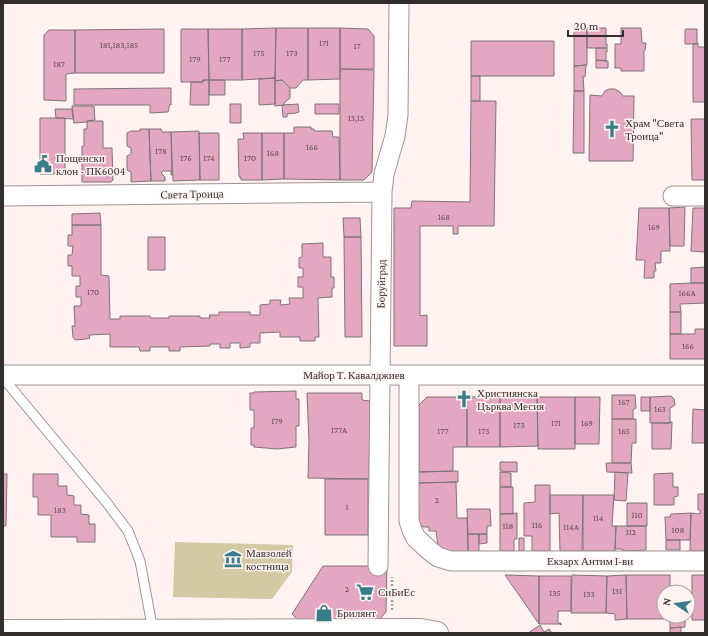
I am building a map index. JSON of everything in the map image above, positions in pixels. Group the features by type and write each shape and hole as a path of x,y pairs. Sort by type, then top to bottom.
{"street":[{"name":"Боруйград","path":"378,566 382,192 384,174 395,136 398,115 399,3"},
{"name":"Света Троица","path":"3,196 382,192"},
{"path":"672,196 705,196"},
{"name":"Екзарх Антим I-ви","path":"409,375 409,521 416,538 438,557 451,561 705,561"},
{"name":"Майор Т. Кавалджиев","path":"3,376 705,376"},
{"path":"3,631 315,632 421,630 437,633"}],"lane":[{"path":"3,376 107,502 128,531 140,561 153,632"}],"shaded area":[{"name":"Мавзолей костница","path":"175,542 293,545 292,572 272,599 173,597"}],"building":[{"path":"276,28 308,28 308,80 303,80 296,88 290,88 282,80 275,81"},
{"path":"276,28 275,78 242,80 242,29"},
{"path":"308,28 340,28 340,79 308,80"},
{"path":"340,28 368,29 374,36 374,69 340,69"},
{"path":"574,28 587,28 587,65 574,66"},
{"path":"587,28 606,28 607,48 587,48"},
{"path":"621,28 641,28 642,43 646,43 644,50 644,71 621,71 621,68 615,68 615,44 621,44"},
{"path":"164,29 164,73 75,73 75,30"},
{"path":"181,29 208,29 209,80 203,80 203,82 181,82"},
{"path":"208,29 242,29 242,80 209,80"},
{"path":"685,29 697,29 697,44 685,44"},
{"path":"49,30 75,30 75,73 66,74 66,101 44,100 44,35"},
{"path":"471,41 554,41 554,76 471,76"},
{"path":"698,43 698,47 705,47 705,102 693,102 693,44"},
{"path":"596,48 607,48 606,61 596,60"},
{"path":"596,60 608,61 608,68 596,68"},
{"path":"586,65 585,77 583,76 584,91 574,91 574,66"},
{"path":"340,69 374,70 372,172 364,180 340,180"},
{"path":"471,76 480,76 480,101 471,101"},
{"path":"275,78 275,104 259,105 259,79"},
{"path":"203,80 209,80 209,105 190,105 191,82 203,82"},
{"path":"209,80 225,80 225,95 209,95"},
{"path":"282,80 290,88 290,98 284,103 284,105 275,106 275,81"},
{"path":"171,88 171,105 170,104 168,112 150,113 150,105 74,105 74,89"},
{"name":"Храм \"Света Троица\"","path":"615,89 623,96 634,96 633,161 589,161 590,95 602,96 605,91"},
{"path":"574,91 584,91 584,153 573,153"},
{"path":"471,101 496,101 494,226 458,226 458,234 453,234 453,226 420,226 420,316 427,315 427,346 394,346 394,208 411,208 412,201 470,202"},
{"path":"230,104 241,104 241,123 230,123"},
{"path":"298,104 299,112 287,114 287,117 283,117 282,105"},
{"path":"315,104 339,104 339,114 315,114"},
{"path":"72,106 94,106 95,120 74,123"},
{"path":"55,109 72,109 73,119 56,118"},
{"path":"40,118 65,118 65,174 40,174"},
{"path":"691,119 705,119 705,180 692,180"},
{"path":"87,121 103,121 103,148 112,148 113,180 111,182 82,182 82,146 84,146 84,129 87,129"},
{"path":"294,127 311,127 314,131 332,131 333,137 339,137 340,180 284,179 284,133 294,133"},
{"path":"140,129 149,129 151,181 131,182 131,172 127,170 127,156 131,154 131,148 127,146 127,133 131,131 140,131"},
{"path":"149,129 161,129 162,132 171,132 172,175 171,171 163,171 161,173 165,177 165,181 151,181"},
{"path":"199,131 200,180 173,181 171,132"},
{"path":"199,133 219,133 219,180 200,180"},
{"path":"243,133 262,133 262,180 241,180 241,177 239,177 238,139 244,139"},
{"path":"262,133 284,133 284,179 262,180"},
{"path":"685,207 684,246 670,246 669,208"},
{"path":"639,208 669,208 670,251 661,251 661,263 655,263 656,271 654,271 654,278 644,278 645,260 636,260"},
{"path":"693,208 705,208 705,252 691,251"},
{"path":"100,213 101,225 72,225 72,214"},
{"path":"343,218 360,218 361,237 344,237"},
{"path":"72,225 101,225 101,275 109,276 110,319 120,319 120,316 150,316 150,318 169,318 169,316 200,316 200,318 210,318 209,315 219,315 219,312 250,312 250,315 260,315 260,305 270,304 270,300 281,300 280,305 290,304 289,298 303,298 303,287 298,287 298,277 303,277 303,268 299,268 299,258 302,257 302,244 323,243 323,257 331,257 331,277 334,277 334,288 332,288 332,297 318,298 319,337 315,337 315,341 300,341 300,337 280,337 280,332 260,333 260,343 250,343 250,347 240,348 240,343 230,343 230,348 220,348 220,344 210,344 210,346 180,347 180,351 169,351 169,347 150,347 150,351 140,351 139,347 110,347 110,334 89,335 90,338 75,340 73,337 72,326 75,326 74,306 81,306 81,297 76,297 76,286 80,286 80,276 72,276 72,266 68,266 68,255 72,255 73,246 68,246 68,235 72,235"},
{"path":"148,237 165,237 165,270 148,270"},
{"path":"344,237 361,237 362,337 345,337"},
{"path":"705,267 705,283 691,283 691,268"},
{"path":"705,283 705,303 680,304 681,312 670,312 670,284"},
{"path":"670,312 681,312 681,334 670,334"},
{"path":"695,329 705,329 705,359 670,359 670,334 695,334"},
{"path":"296,391 296,399 299,399 299,426 296,426 296,447 277,449 254,447 254,445 251,445 251,428 254,428 254,410 250,410 250,393"},
{"path":"307,393 362,393 362,400 370,401 369,479 308,478 309,441"},
{"path":"612,395 635,395 636,408 633,410 633,419 612,419"},
{"path":"671,396 674,399 675,405 670,408 670,423 650,423 650,397"},
{"path":"427,397 467,397 467,447 453,447 453,471 419,472 419,405"},
{"path":"467,397 500,397 500,447 467,447"},
{"path":"500,397 537,397 538,446 500,447"},
{"path":"537,397 575,397 575,449 538,449"},
{"path":"575,397 600,397 599,444 575,444"},
{"path":"641,397 650,397 650,411 641,411"},
{"path":"693,409 705,410 705,443 692,443"},
{"path":"612,419 636,419 636,443 632,443 631,463 612,463"},
{"path":"669,422 672,422 671,449 652,449 652,423 670,423"},
{"path":"500,462 517,462 517,472 500,471"},
{"path":"606,463 631,463 632,473 607,472"},
{"path":"458,471 458,482 418,483 418,472"},
{"path":"500,472 511,473 511,487 500,487"},
{"path":"615,472 628,473 626,501 614,500"},
{"path":"673,473 673,487 678,487 678,496 674,497 674,505 654,505 654,474"},
{"path":"3,474 7,474 6,526 3,526"},
{"path":"33,474 58,474 58,486 67,486 67,495 74,496 74,505 81,505 81,514 89,515 89,524 95,524 95,542 77,542 77,537 51,537 51,515 38,515 38,497 33,497"},
{"path":"325,479 368,479 368,535 325,535"},
{"path":"456,482 457,518 467,518 468,552 444,552 438,546 436,531 429,531 429,527 423,527 419,523 418,483"},
{"path":"535,485 550,485 550,551 532,551 532,536 524,536 524,503 535,502"},
{"path":"500,487 513,487 513,514 500,514"},
{"path":"698,494 705,494 705,551 690,551 691,513 700,514 700,510 698,510"},
{"path":"550,495 583,495 582,551 560,551 559,513 550,514"},
{"path":"583,495 614,495 612,526 616,526 615,551 583,551"},
{"path":"627,503 647,503 647,526 627,526"},
{"path":"467,509 490,509 491,526 487,526 487,534 468,534"},
{"path":"517,513 517,539 514,539 514,551 500,551 500,514"},
{"path":"691,513 690,540 666,540 665,517 670,517 671,514"},
{"path":"616,526 646,526 646,550 623,551 623,549 615,549"},
{"path":"468,534 479,534 479,551 468,552"},
{"path":"479,534 487,534 487,543 479,544"},
{"path":"519,538 524,538 524,551 519,551"},
{"path":"666,540 680,540 680,550 666,550"},
{"path":"323,566 387,566 386,612 379,620 298,620 292,614"},
{"path":"505,575 539,576 539,624"},
{"path":"572,575 607,576 606,613 571,613"},
{"path":"626,575 627,619 615,620 615,614 606,613 607,576"},
{"path":"626,575 670,575 670,584 656,584 656,619 627,619"},
{"path":"692,575 705,575 705,620 696,620 696,584 692,584"},
{"path":"539,576 571,576 571,611 558,611 558,623 561,624 539,624"},
{"path":"670,624 685,624 685,627 670,628"},
{"path":"540,625 544,632 549,629 552,633 528,633"},
{"path":"681,627 681,633 670,633 670,628"}],"place":[{"name":"Храм \"Света Троица\"","path":"612,129"},
{"name":"Пощенски клон - ПК6004","path":"43,164"},
{"name":"Християнска Църква Месия","path":"464,399"},
{"name":"Мавзолей костница","path":"233,559"},
{"name":"СиБиЕс","path":"365,592"},
{"name":"Брилянт","path":"324,613"}]}
